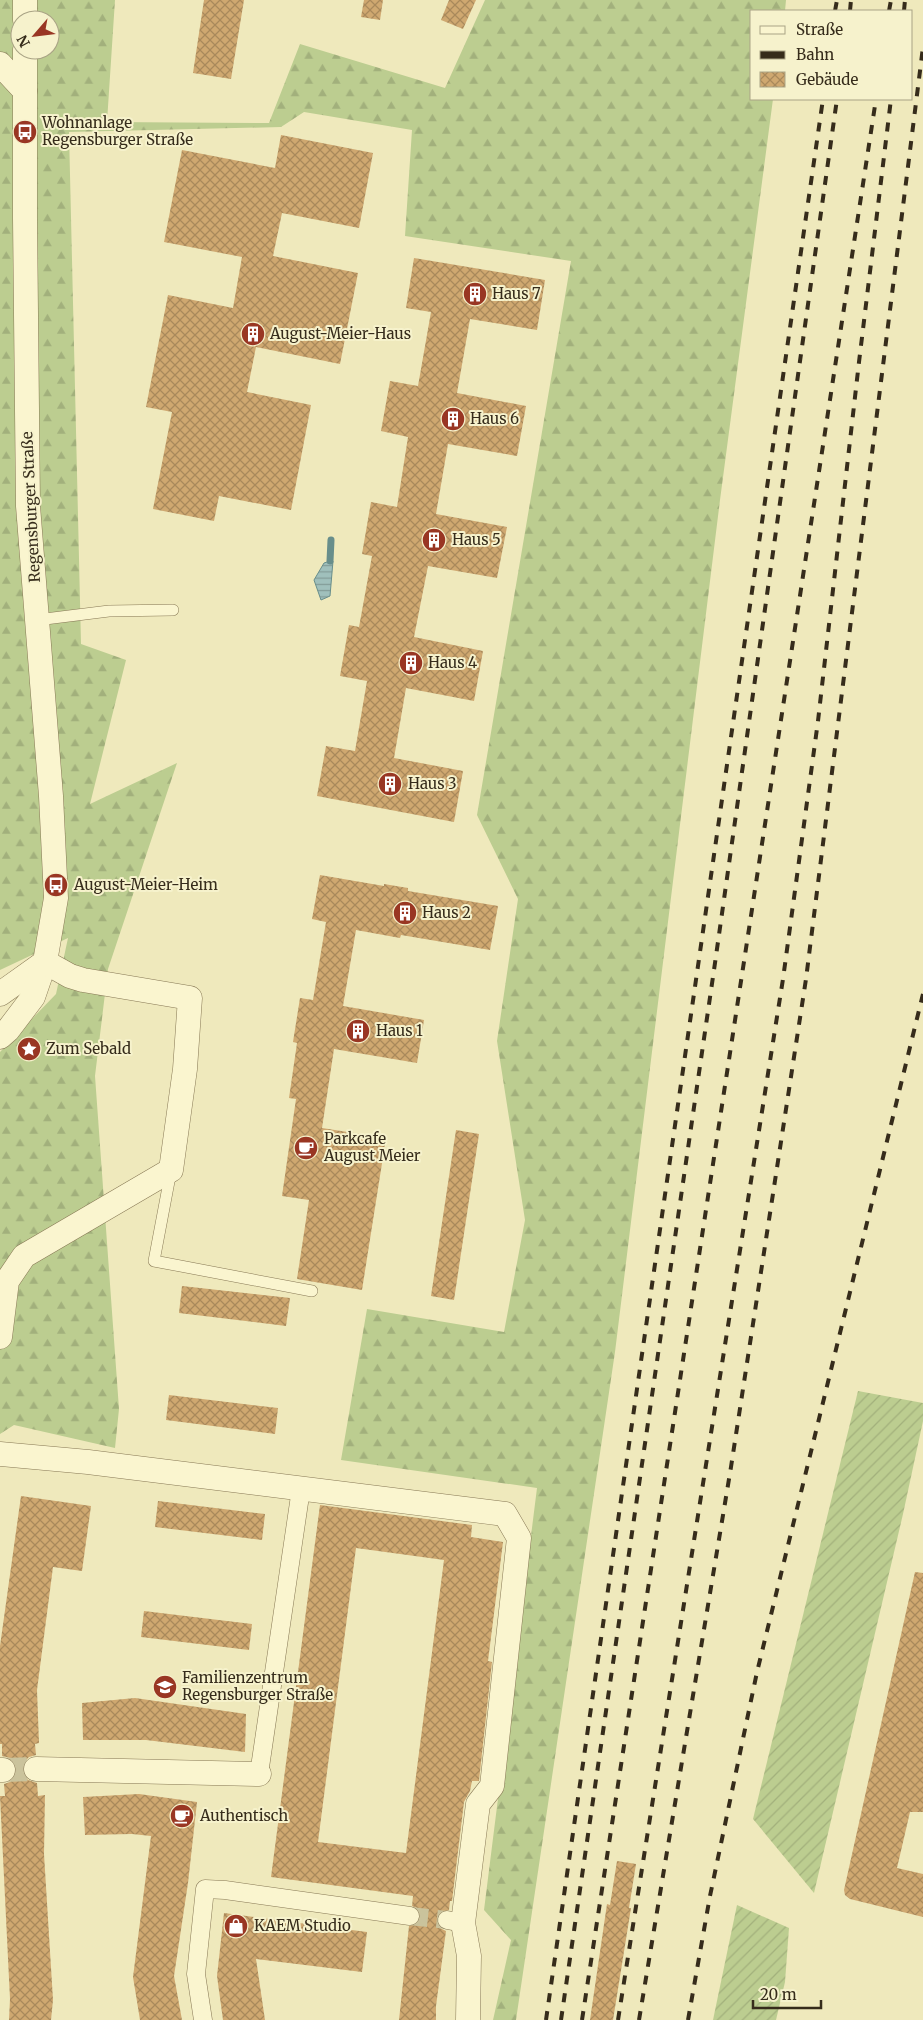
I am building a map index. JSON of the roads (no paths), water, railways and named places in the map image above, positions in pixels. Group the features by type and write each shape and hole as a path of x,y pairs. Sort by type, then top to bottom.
{"street":[{"name":"Regensburger Straße","path":"0,1037 8,1030 33,997 45,962 56,898 51,796 28,506 25,60"},
{"path":"0,64 25,91"},
{"path":"0,994 45,962 70,976 83,980 190,998 185,1069 171,1170 24,1256 7,1280 0,1337"},
{"path":"0,1454 88,1462 505,1514 519,1538 492,1786 478,1804 455,1921 469,1956 468,2020"},
{"path":"36,1769 260,1774 301,1488"},
{"path":"202,2020 196,1974 205,1889 225,1890 410,1916"}],"lane":[{"path":"37,620 109,611 173,610"},
{"path":"171,1170 154,1261 312,1291"}],"water":[{"path":"333,561 330,596 321,600 314,580 324,563"}],"waterway":[{"path":"330,561 331,540"}],"tunnel":[{"path":"3,1770 36,1769"},
{"path":"410,1916 447,1920"}],"railway":[{"path":"835,10 837,0"},
{"path":"850,10 851,0"},
{"path":"889,10 891,0"},
{"path":"904,10 905,0"},
{"path":"639,2020 731,1467 806,979 923,47"},
{"path":"546,2020 823,100"},
{"path":"561,2020 715,963 837,100"},
{"path":"582,2020 876,100"},
{"path":"618,2020 783,979 818,721 891,100"},
{"path":"688,2020 710,1896 757,1672 923,994"}],"place":[{"name":"Wohnanlage Regensburger Straße","path":"25,132"},
{"name":"Haus 7","path":"475,294"},
{"name":"August-Meier-Haus","path":"253,334"},
{"name":"Haus 6","path":"453,419"},
{"name":"Haus 5","path":"434,540"},
{"name":"Haus 4","path":"411,663"},
{"name":"Haus 3","path":"390,784"},
{"name":"August-Meier-Heim","path":"56,885"},
{"name":"Haus 2","path":"405,913"},
{"name":"Haus 1","path":"358,1031"},
{"name":"Zum Sebald","path":"29,1049"},
{"name":"Parkcafe August Meier","path":"306,1148"},
{"name":"Familienzentrum Regensburger Straße","path":"165,1687"},
{"name":"Authentisch","path":"182,1816"},
{"name":"KAEM Studio","path":"236,1926"}]}
